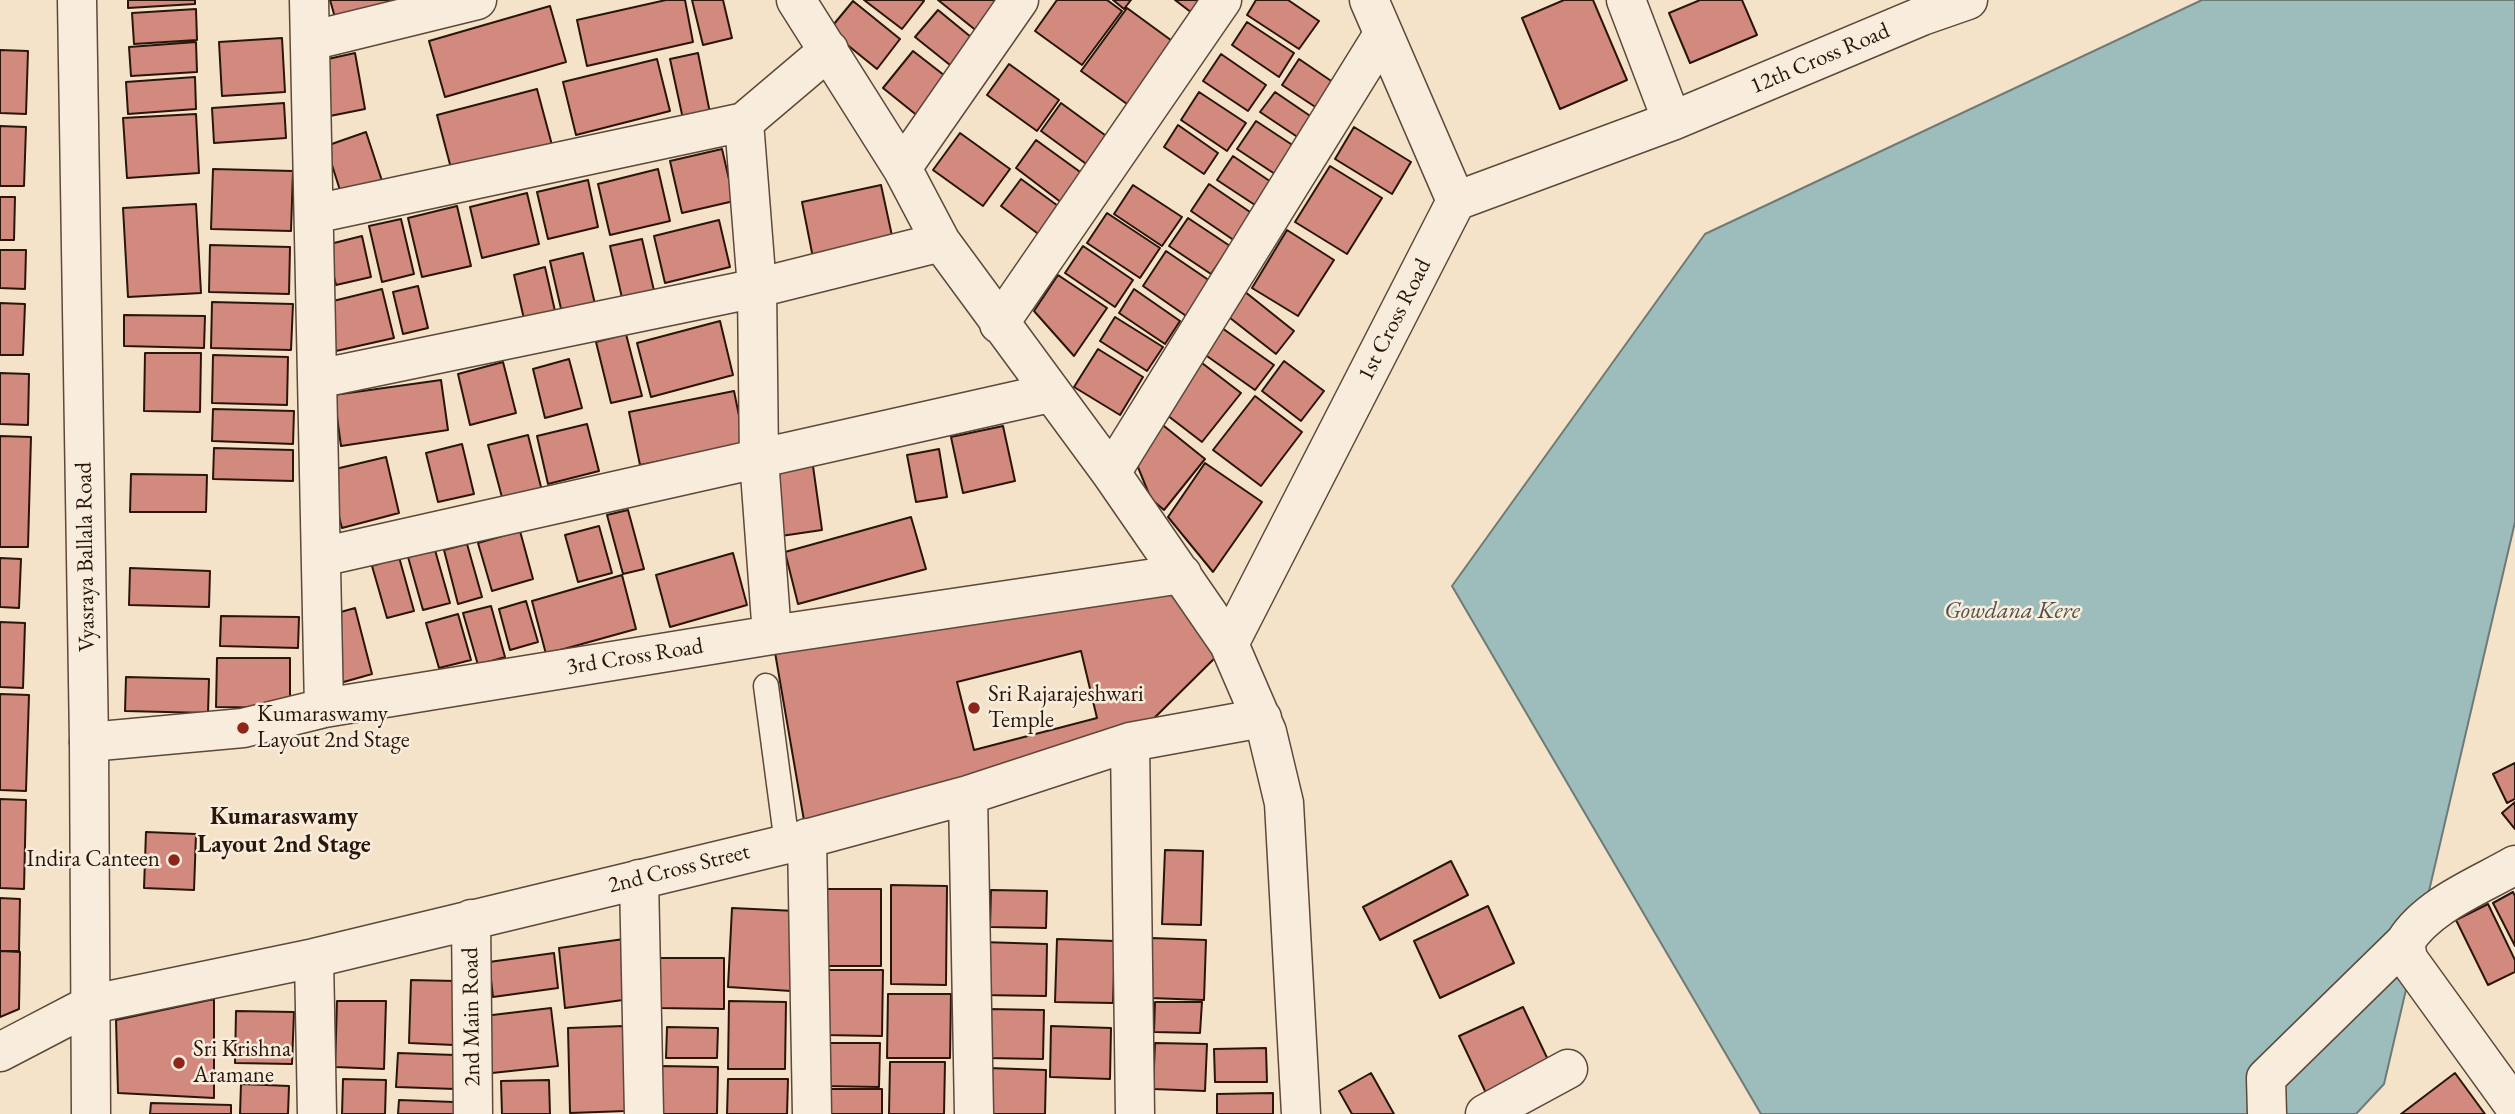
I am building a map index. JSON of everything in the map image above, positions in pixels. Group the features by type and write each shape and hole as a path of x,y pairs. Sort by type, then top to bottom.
{"street":[{"name":"Vyasraya Ballala Road","path":"77,0 89,742 91,1114"},
{"path":"309,0 324,708"},
{"path":"310,41 477,0"},
{"path":"902,168 1019,0"},
{"path":"999,324 1222,0"},
{"path":"1369,0 1382,36 1456,201 1672,121 1626,0"},
{"name":"12th Cross Road","path":"1672,121 1918,8 1968,0"},
{"path":"772,635 759,459 757,288 744,122 819,20 941,242 1182,574 1229,644 1262,718 1284,803 1301,1114"},
{"path":"1111,473 1382,36"},
{"path":"314,214 744,122"},
{"name":"1st Cross Road","path":"1229,644 1456,201"},
{"path":"317,379 757,288 941,242"},
{"path":"321,557 1049,393"},
{"name":"3rd Cross Road","path":"89,742 243,728 324,708 772,635 1182,574"},
{"name":"2nd Cross Street","path":"0,1052 92,1004 314,958 797,841 968,795 1130,742 1262,718"},
{"path":"1130,742 1135,1114"},
{"path":"968,795 974,1114"},
{"path":"797,841 812,1114"},
{"path":"2267,1114 2266,1078 2405,942 2413,929 2448,903 2515,865"},
{"path":"639,879 644,1114"},
{"name":"2nd Main Road","path":"471,919 473,1114"},
{"path":"2405,942 2408,958 2513,1099"},
{"path":"314,958 317,1114"},
{"path":"1485,1114 1568,1069"}],"lane":[{"path":"766,686 797,841"}],"water":[{"name":"Gowdana Kere","path":"2202,0 2515,0 2515,522 2384,1084 2356,1114 1761,1114 1452,586 1705,234"}],"building":[{"path":"128,0 195,0 195,4 128,8"},
{"path":"330,0 394,0 395,4 336,21"},
{"path":"666,0 685,0 693,42 587,66 577,20"},
{"path":"692,0 723,0 732,38 703,45"},
{"path":"864,0 922,0 924,1 902,29"},
{"path":"938,0 1002,0 978,32"},
{"path":"1057,0 1107,0 1122,11 1082,65 1035,31"},
{"path":"1113,0 1131,0 1124,9"},
{"path":"1175,0 1201,0 1192,13"},
{"path":"1256,0 1288,0 1319,21 1299,49 1247,15"},
{"path":"1564,0 1593,0 1627,80 1560,109 1522,18"},
{"path":"1700,0 1742,0 1757,35 1690,63 1669,13"},
{"path":"853,1 900,39 877,69 829,30"},
{"path":"550,6 566,62 445,97 429,41"},
{"path":"1127,8 1179,46 1134,109 1081,71"},
{"path":"196,9 197,40 134,44 132,13"},
{"path":"938,10 977,42 955,69 915,37"},
{"path":"1247,22 1294,53 1279,77 1232,45"},
{"path":"282,38 285,92 222,96 219,42"},
{"path":"196,42 197,72 131,76 129,47"},
{"path":"0,50 28,51 26,114 0,113"},
{"path":"913,51 949,79 919,117 883,88"},
{"path":"355,53 365,109 330,116 319,61"},
{"path":"698,53 710,113 683,119 670,59"},
{"path":"1221,54 1266,85 1248,111 1203,81"},
{"path":"657,59 670,111 576,135 563,82"},
{"path":"1299,59 1346,91 1329,116 1282,85"},
{"path":"1009,64 1059,100 1037,131 987,95"},
{"path":"195,77 196,109 128,114 126,82"},
{"path":"537,89 552,145 452,172 437,115"},
{"path":"1199,92 1246,123 1227,151 1181,120"},
{"path":"1275,92 1322,124 1308,144 1260,112"},
{"path":"284,103 286,138 214,143 212,108"},
{"path":"1061,103 1109,138 1089,166 1041,131"},
{"path":"196,114 199,173 127,178 123,118"},
{"path":"1256,121 1300,150 1281,178 1237,149"},
{"path":"1178,125 1218,153 1204,174 1164,147"},
{"path":"0,126 26,127 24,186 0,186"},
{"path":"1354,127 1411,162 1392,194 1335,159"},
{"path":"366,132 385,190 344,203 326,146"},
{"path":"960,133 1010,169 983,206 933,170"},
{"path":"1036,140 1083,174 1062,203 1016,168"},
{"path":"722,149 734,201 682,213 670,161"},
{"path":"1233,156 1274,184 1258,207 1217,180"},
{"path":"1330,166 1382,198 1347,254 1295,222"},
{"path":"213,169 293,171 291,231 211,229"},
{"path":"658,169 670,221 610,235 598,184"},
{"path":"1021,179 1065,211 1045,239 1001,206"},
{"path":"588,180 598,227 548,239 537,192"},
{"path":"1209,184 1253,214 1235,241 1191,211"},
{"path":"881,185 894,245 814,263 802,202"},
{"path":"1133,185 1182,217 1162,246 1114,214"},
{"path":"527,193 539,244 482,258 470,207"},
{"path":"0,197 15,197 14,240 0,240"},
{"path":"196,204 201,293 128,297 123,208"},
{"path":"457,206 471,266 422,277 408,218"},
{"path":"1107,213 1160,248 1140,278 1087,243"},
{"path":"1188,218 1230,246 1211,274 1169,246"},
{"path":"401,219 414,274 382,282 369,226"},
{"path":"719,220 730,267 665,283 654,236"},
{"path":"1287,230 1334,260 1298,316 1252,288"},
{"path":"362,236 371,277 336,285 326,245"},
{"path":"642,239 655,295 623,302 610,246"},
{"path":"210,245 290,247 289,294 209,292"},
{"path":"1083,246 1133,280 1115,307 1065,273"},
{"path":"0,250 26,250 25,289 0,288"},
{"path":"1166,251 1213,283 1189,318 1143,286"},
{"path":"583,253 595,304 562,313 550,261"},
{"path":"545,267 555,311 524,319 514,275"},
{"path":"1058,275 1107,308 1074,356 1034,311"},
{"path":"418,286 428,328 403,334 393,292"},
{"path":"382,289 394,338 336,351 325,303"},
{"path":"1134,289 1180,321 1165,344 1119,313"},
{"path":"1244,291 1294,331 1276,354 1225,314"},
{"path":"212,302 293,304 291,350 211,348"},
{"path":"0,303 25,304 23,355 0,355"},
{"path":"124,315 205,316 204,348 124,346"},
{"path":"1115,317 1163,347 1147,371 1100,341"},
{"path":"720,321 733,375 651,397 637,343"},
{"path":"1222,328 1274,365 1255,390 1204,354"},
{"path":"626,334 642,396 611,403 596,342"},
{"path":"1098,349 1143,377 1120,415 1074,387"},
{"path":"145,353 201,353 200,412 144,411"},
{"path":"213,355 288,357 287,405 212,403"},
{"path":"569,359 582,408 545,418 533,369"},
{"path":"1284,361 1324,391 1301,421 1262,391"},
{"path":"503,362 516,413 470,425 458,374"},
{"path":"1202,363 1241,393 1202,442 1163,412"},
{"path":"0,373 29,374 28,425 0,424"},
{"path":"441,380 448,430 341,446 334,395"},
{"path":"734,391 745,445 640,465 629,412"},
{"path":"1255,396 1302,432 1261,486 1213,450"},
{"path":"213,409 294,411 293,444 212,441"},
{"path":"1159,422 1205,459 1164,510 1151,499 1133,455"},
{"path":"587,424 599,471 548,484 537,436"},
{"path":"1003,426 1015,481 963,493 951,437"},
{"path":"528,435 542,491 503,501 488,445"},
{"path":"0,436 31,437 28,547 0,547"},
{"path":"462,444 474,494 438,502 426,453"},
{"path":"214,448 293,450 293,481 213,479"},
{"path":"939,449 947,497 916,502 907,455"},
{"path":"386,457 399,513 342,528 327,471"},
{"path":"812,459 822,530 781,536 770,465"},
{"path":"1205,463 1262,502 1213,572 1168,517"},
{"path":"131,474 207,475 206,512 130,512"},
{"path":"628,510 644,569 623,574 607,515"},
{"path":"911,517 926,569 798,604 785,552"},
{"path":"599,526 612,573 578,582 565,535"},
{"path":"520,531 533,579 492,591 478,543"},
{"path":"467,544 482,597 458,604 444,550"},
{"path":"435,550 450,603 423,610 408,557"},
{"path":"733,553 747,605 670,627 656,575"},
{"path":"399,557 414,611 387,618 372,566"},
{"path":"0,558 21,559 19,608 0,607"},
{"path":"130,568 210,571 209,607 129,605"},
{"name":"Sri Rajarajeshwari Temple","path":"1182,574 1229,644 1130,742 807,838 772,635"},
{"path":"622,575 636,629 546,654 532,601"},
{"path":"526,601 538,642 510,650 499,609"},
{"path":"491,606 505,657 478,665 463,613"},
{"path":"355,608 372,674 340,683 323,617"},
{"path":"458,614 471,660 439,668 426,623"},
{"path":"221,616 299,617 298,648 220,646"},
{"path":"0,622 25,623 23,688 0,687"},
{"path":"1081,651 1097,718 974,750 957,682"},
{"path":"217,658 290,658 290,708 216,707"},
{"path":"126,677 209,679 208,713 125,711"},
{"path":"0,694 29,695 26,791 0,790"},
{"path":"2515,763 2515,799 2507,803 2493,774"},
{"path":"0,799 26,800 24,889 0,888"},
{"path":"2515,802 2515,829 2502,813"},
{"path":"146,832 196,834 194,890 144,888"},
{"path":"1165,850 1203,851 1201,925 1162,924"},
{"path":"1451,861 1468,895 1380,940 1363,907"},
{"path":"891,885 947,886 946,985 891,984"},
{"path":"827,889 881,889 881,966 827,966"},
{"path":"991,890 1047,891 1046,928 990,927"},
{"path":"2513,892 2515,896 2515,946 2493,903"},
{"path":"0,898 20,899 19,951 0,951"},
{"path":"2488,904 2515,960 2515,972 2488,985 2456,920"},
{"path":"1488,906 1514,963 1440,998 1414,941"},
{"path":"732,908 796,911 791,991 728,987"},
{"path":"1152,938 1206,940 1204,1000 1150,998"},
{"path":"624,939 630,999 565,1008 559,948"},
{"path":"1057,939 1115,941 1113,1003 1055,1002"},
{"path":"981,942 1047,944 1046,996 979,995"},
{"path":"0,951 20,952 19,1009 0,1017"},
{"path":"554,953 558,988 493,997 489,962"},
{"path":"658,958 724,958 724,1009 658,1008"},
{"path":"825,970 883,970 882,1036 824,1035"},
{"path":"411,980 456,981 454,1045 409,1043"},
{"path":"888,994 951,994 950,1058 887,1058"},
{"path":"214,999 214,1098 118,1093 116,1020"},
{"path":"337,1001 386,1001 384,1069 335,1067"},
{"path":"729,1001 786,1002 785,1069 728,1069"},
{"path":"1155,1002 1202,1002 1200,1033 1154,1032"},
{"path":"1523,1007 1550,1064 1486,1093 1459,1036"},
{"path":"551,1008 558,1066 492,1073 484,1016"},
{"path":"988,1009 1044,1010 1043,1059 986,1058"},
{"path":"236,1011 294,1012 292,1064 235,1063"},
{"path":"624,1026 626,1111 570,1113 568,1028"},
{"path":"1051,1026 1111,1028 1110,1079 1050,1077"},
{"path":"667,1027 718,1028 717,1058 666,1058"},
{"path":"823,1043 880,1043 879,1087 822,1086"},
{"path":"1155,1043 1207,1044 1205,1091 1153,1089"},
{"path":"1266,1048 1267,1082 1215,1082 1214,1049"},
{"path":"398,1053 455,1055 455,1089 396,1087"},
{"path":"890,1062 945,1062 944,1114 889,1114"},
{"path":"660,1066 718,1067 717,1114 659,1114"},
{"path":"989,1068 1046,1070 1045,1114 988,1114"},
{"path":"1371,1073 1394,1114 1352,1114 1339,1091"},
{"path":"2455,1073 2485,1114 2401,1114"},
{"path":"343,1079 386,1080 385,1114 342,1114"},
{"path":"728,1079 788,1079 787,1114 727,1114"},
{"path":"549,1080 550,1114 502,1114 501,1081"},
{"path":"241,1084 289,1086 288,1114 240,1114"},
{"path":"818,1089 882,1089 882,1114 818,1114"},
{"path":"1273,1093 1273,1114 1217,1114 1217,1094"},
{"path":"399,1100 454,1102 454,1114 398,1114"},
{"path":"151,1103 231,1105 231,1114 150,1114"}],"place":[{"name":"Sri Rajarajeshwari Temple","path":"974,708"},
{"name":"Kumaraswamy Layout 2nd Stage","path":"243,728"},
{"name":"Indira Canteen","path":"174,860"},
{"name":"Sri Krishna Aramane","path":"179,1063"}],"district":[{"name":"Kumaraswamy Layout 2nd Stage","path":"284,831"}]}
